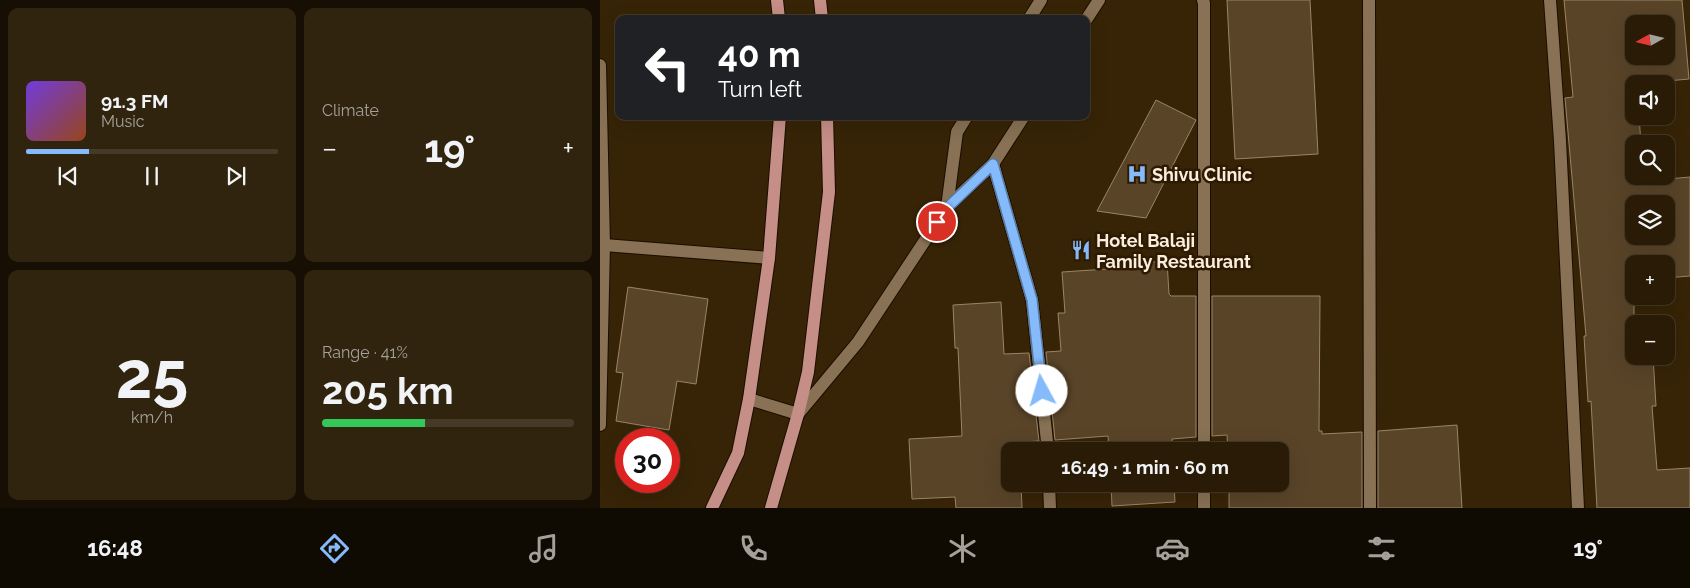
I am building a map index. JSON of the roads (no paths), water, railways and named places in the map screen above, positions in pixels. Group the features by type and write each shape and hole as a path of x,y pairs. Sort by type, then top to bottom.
{"main road":[{"path":"777,0 779,15"},
{"path":"820,0 822,15"},
{"path":"712,508 738,453 749,399 769,258 780,120"},
{"path":"772,508 808,372 829,192 827,120"}],"street":[{"path":"1032,15 1041,0"},
{"path":"1089,15 1099,0"},
{"path":"1203,0 1204,442"},
{"path":"1370,0 1370,508"},
{"path":"1550,0 1560,141 1578,508"},
{"path":"600,64 604,245 600,425"},
{"path":"947,208 957,132 964,120"},
{"path":"749,399 798,414 858,342 947,208 993,164 1021,120"},
{"path":"993,164 1032,300 1047,442"},
{"path":"604,245 769,258"},
{"path":"1049,492 1050,508"},
{"path":"1204,492 1204,508"}],"place":[{"name":"Shivu Clinic","path":"1137,174"},
{"name":"Hotel Balaji Family Restaurant","path":"1081,250"}]}
